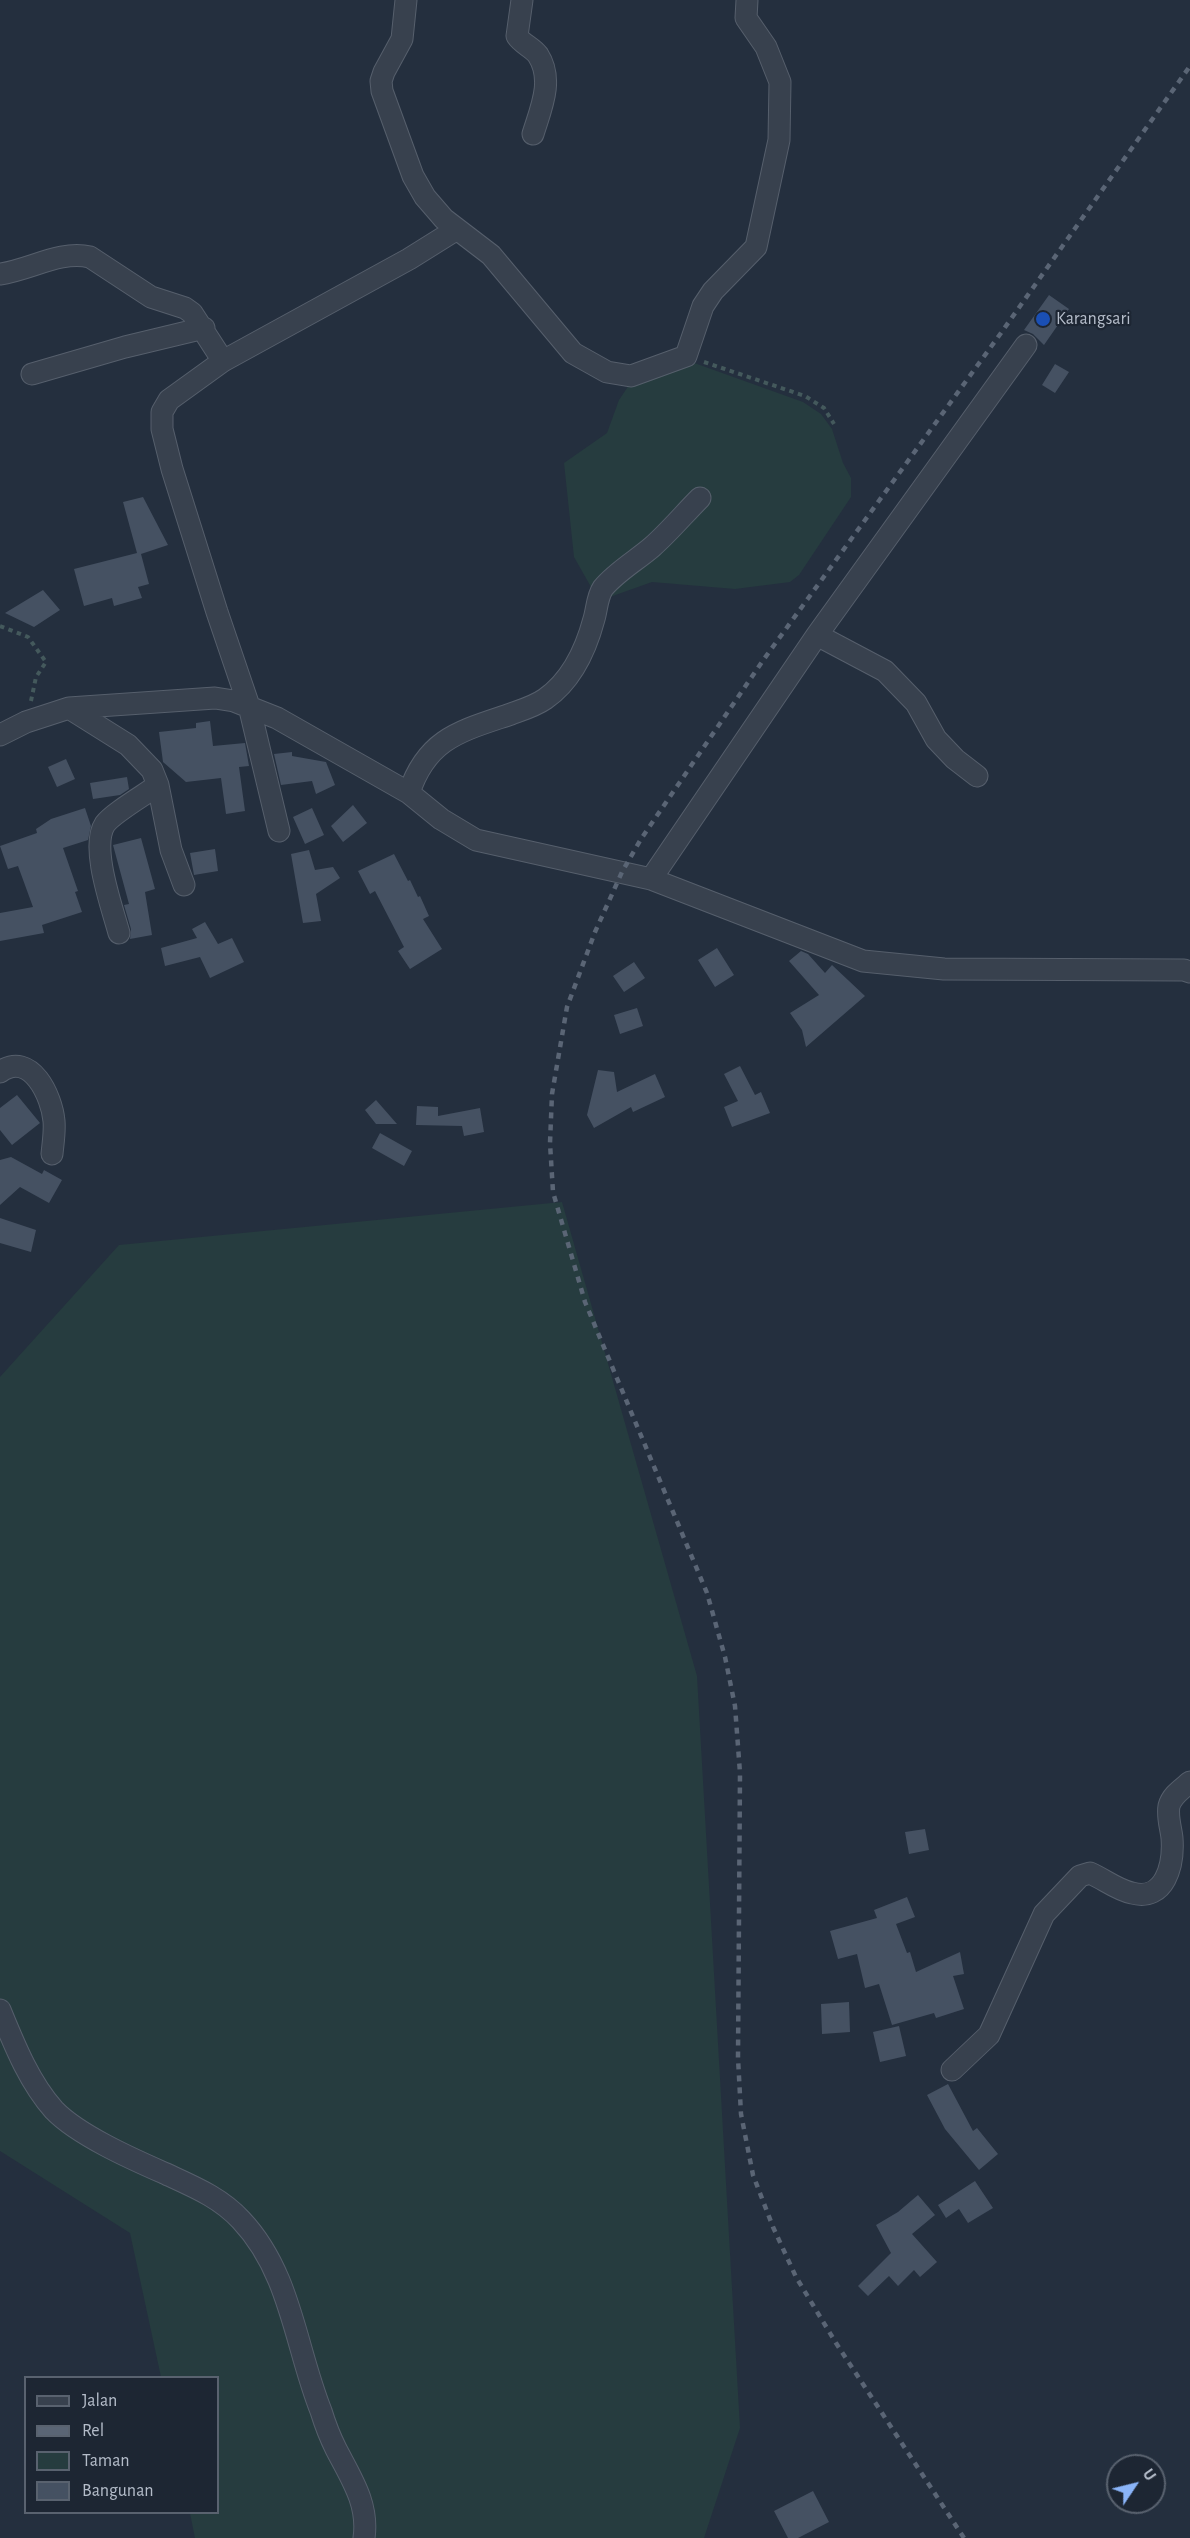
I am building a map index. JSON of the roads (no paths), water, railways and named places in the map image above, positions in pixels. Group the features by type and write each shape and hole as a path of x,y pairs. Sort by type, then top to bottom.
{"street":[{"path":"406,0 402,39 381,81 382,91 413,176 433,208 457,230 476,242 498,261 573,354 607,372 630,376 686,356 703,306 712,291 756,247 778,140 780,82 766,47 746,18 747,0"},
{"path":"522,0 517,36 537,53 545,72 546,82 546,92 533,134"},
{"path":"279,831 249,706 198,552 162,429 162,412 169,400 223,361 409,259 457,230"},
{"path":"0,274 67,256 90,257 151,297 192,313 204,328 223,361"},
{"path":"32,374 125,347 204,328"},
{"path":"651,879 817,635 1026,345"},
{"path":"409,793 414,776 427,756 441,743 464,730 522,710 545,699 562,683 575,666 586,645 603,589 655,544 700,498"},
{"path":"817,635 885,670 916,703 936,739 955,759 977,776"},
{"path":"0,735 26,722 69,708 215,698 234,701 277,718 409,793 441,819 476,840 651,879 863,962 944,969 1184,970 1190,972"},
{"path":"69,708 139,754 152,770 158,785 171,850 184,885"},
{"path":"119,933 100,855 100,836 106,823 158,785"},
{"path":"0,1072 18,1067 28,1069 42,1082 54,1120 52,1154"},
{"path":"952,2070 989,2035 1044,1914 1080,1876 1090,1874 1129,1893 1139,1895 1152,1894 1161,1888 1170,1867 1172,1848 1169,1808 1179,1791 1190,1782"},
{"path":"0,2010 11,2039 32,2078 56,2112 112,2148 203,2191 223,2203 242,2220 261,2246 284,2289 315,2398 361,2497 364,2513 364,2538"}],"railway":[{"path":"964,2538 836,2343 796,2277 753,2175 741,2114 738,2058 740,1773 735,1706 725,1657 707,1593 585,1302 553,1192 550,1143 552,1094 567,1007 595,932 622,872 641,839 764,659 1001,333 1190,66"}],"place":[{"name":"Karangsari","path":"1043,319"}]}
